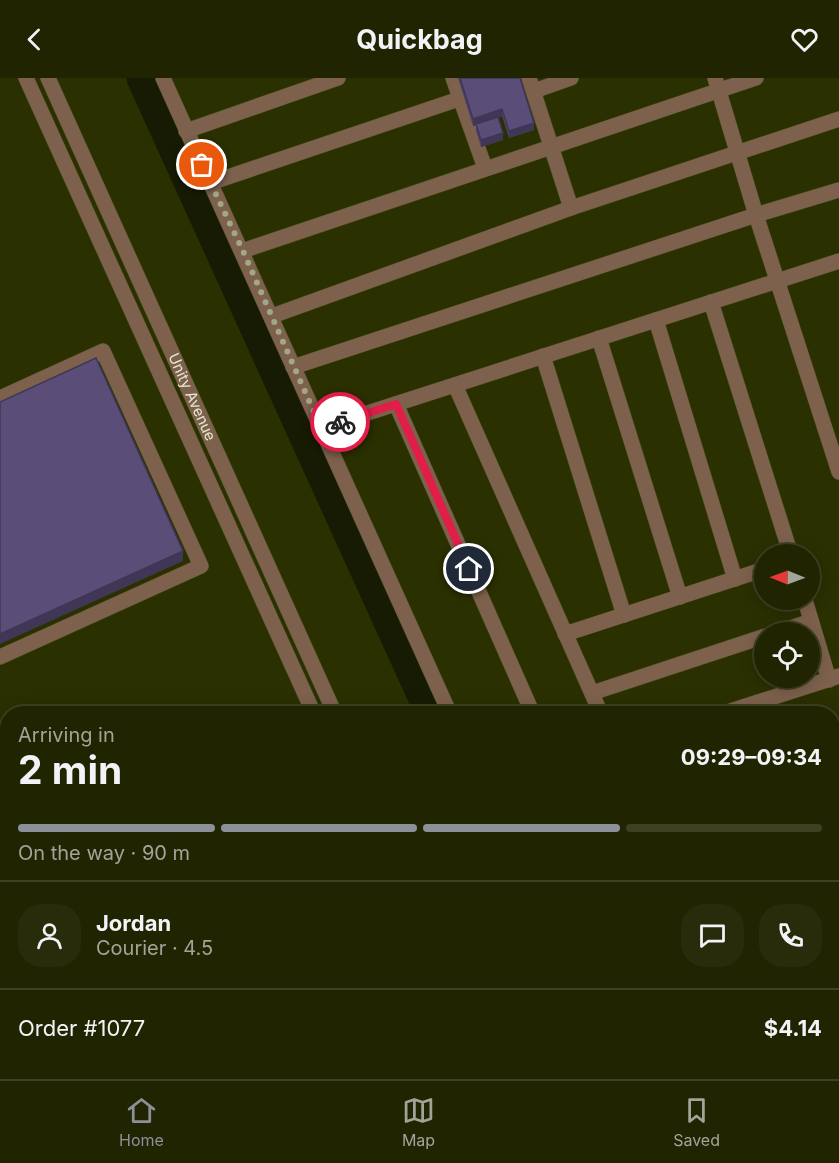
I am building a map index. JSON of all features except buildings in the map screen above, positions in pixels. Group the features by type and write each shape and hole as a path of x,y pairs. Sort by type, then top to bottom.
{"street":[{"name":"Unity Avenue","path":"26,78 310,706"},
{"name":"Unity Avenue","path":"48,78 331,706"},
{"path":"186,131 338,78"},
{"path":"453,78 485,168"},
{"path":"571,208 532,84 572,78"},
{"path":"243,251 552,147 717,84 756,78"},
{"path":"166,79 186,131 243,251 446,706"},
{"path":"717,84 756,215 839,472"},
{"path":"210,183 459,99"},
{"path":"272,316 571,208 839,120"},
{"path":"293,367 756,215 839,190"},
{"path":"321,428 839,261"},
{"path":"120,286 138,278"},
{"path":"711,302 788,544"},
{"path":"656,320 735,579"},
{"path":"599,338 680,597"},
{"path":"0,657 201,566 102,351 2,393"},
{"path":"543,356 624,615"},
{"path":"455,385 598,706"},
{"path":"396,404 529,706"},
{"path":"565,634 754,573"},
{"path":"746,706 834,678 808,610"},
{"path":"592,693 754,640"}],"waterway":[{"path":"143,78 428,706"}],"way so far":[{"path":"202,165 243,251 321,428 340,422"}],"route":[{"path":"340,422 396,404 469,569"}]}
